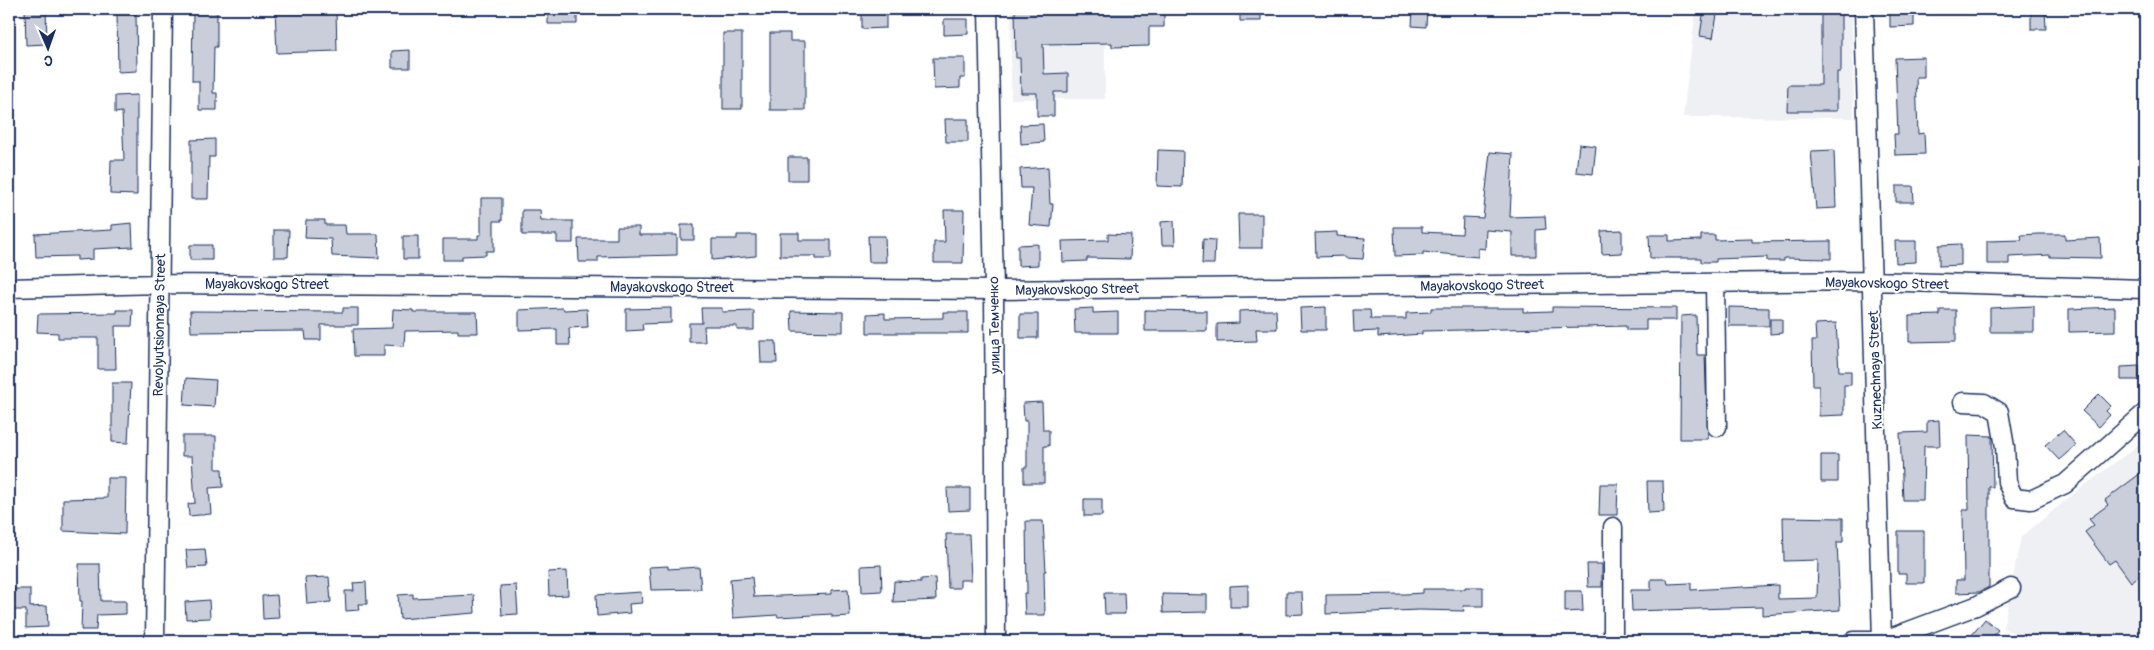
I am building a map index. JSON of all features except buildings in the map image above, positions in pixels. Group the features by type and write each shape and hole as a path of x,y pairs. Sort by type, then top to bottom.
{"street":[{"name":"Revolyutsionnaya Street","path":"155,641 163,9"},
{"name":"улица Темченко","path":"988,9 994,290 996,641"},
{"name":"Kuznechnaya Street","path":"1864,9 1882,641"},
{"name":"Mayakovskogo Street","path":"9,288 160,284 994,290 1872,282 2145,289"},
{"path":"1716,283 1717,427"},
{"path":"1963,402 1984,403 1999,412 2006,447 2006,482 2014,498 2031,500 2065,484 2145,412"},
{"path":"1613,527 1613,641"},
{"path":"1853,641 1882,641 1976,606 2011,588"}],"shaded area":[{"path":"1011,9 1105,9 1105,99 1011,99"},
{"path":"1696,9 1852,9 1854,118 1683,117"},
{"path":"2145,440 2145,641 2029,641 2003,628 2021,537 2077,491"}]}
